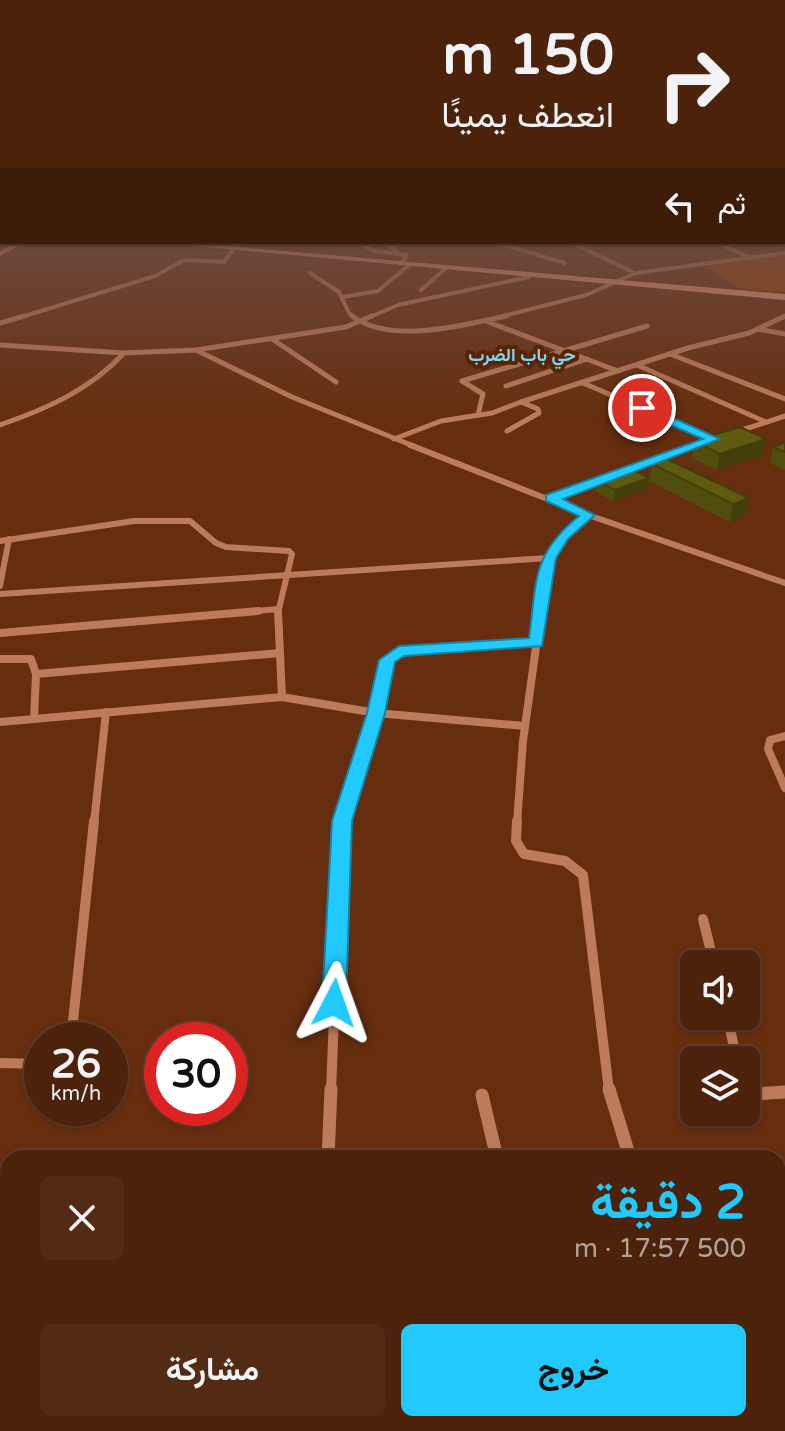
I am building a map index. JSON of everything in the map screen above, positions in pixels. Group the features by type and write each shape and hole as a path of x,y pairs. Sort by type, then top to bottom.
{"main road":[{"path":"593,282 785,297"}],"street":[{"path":"0,323 136,282"},
{"path":"322,282 343,297 349,313 362,323 423,333 559,304 612,282"},
{"path":"343,297 378,291 387,282"},
{"path":"421,290 430,282"},
{"path":"0,345 124,353 196,350 362,323 399,304 511,282"},
{"path":"394,439 441,421 478,415 758,329 784,317"},
{"path":"487,321 618,371"},
{"path":"478,415 483,394 462,381 647,326"},
{"path":"758,329 785,334"},
{"path":"272,339 336,382"},
{"path":"196,350 292,397 394,439 588,515 785,583"},
{"path":"0,425 52,405 102,374 124,353"},
{"path":"669,354 785,399"},
{"path":"506,386 587,359"},
{"path":"637,365 766,422"},
{"path":"582,383 714,439"},
{"path":"507,431 539,413 538,409 521,402"},
{"path":"551,498 785,416"},
{"path":"588,515 563,536 548,558 525,726 516,841 524,854 565,860 578,865 583,875 610,1097 627,1150"},
{"path":"0,586 4,540 134,521 182,520 195,525 216,543 226,547 289,551 292,554 278,609 282,697"},
{"path":"0,594 548,558"},
{"path":"0,633 278,609"},
{"path":"328,1150 342,821 376,713 387,660 395,652 536,643"},
{"path":"36,674 280,653"},
{"path":"0,659 31,659 36,674 34,719"},
{"path":"0,722 282,697 376,713 525,726"},
{"path":"73,1022 106,712"},
{"path":"785,736 770,740 768,749 785,788"},
{"path":"703,919 711,950"},
{"path":"0,1063 24,1064"},
{"path":"760,1094 785,1092"},
{"path":"482,1095 495,1150"}],"shaded area":[{"path":"729,282 785,282 785,292 739,288"}],"building":[{"path":"740,427 766,439 720,454 694,441"},
{"path":"785,443 785,452 773,447"},
{"path":"667,459 749,498 733,504 652,464"},
{"path":"630,468 649,478 615,490 596,480"}],"district":[{"name":"حي باب الضرب","path":"522,355"}],"route":[{"path":"334,1003 342,821 364,743 376,713 387,660 399,651 536,643 548,558 563,536 588,515 551,498 714,439 642,408"}]}
